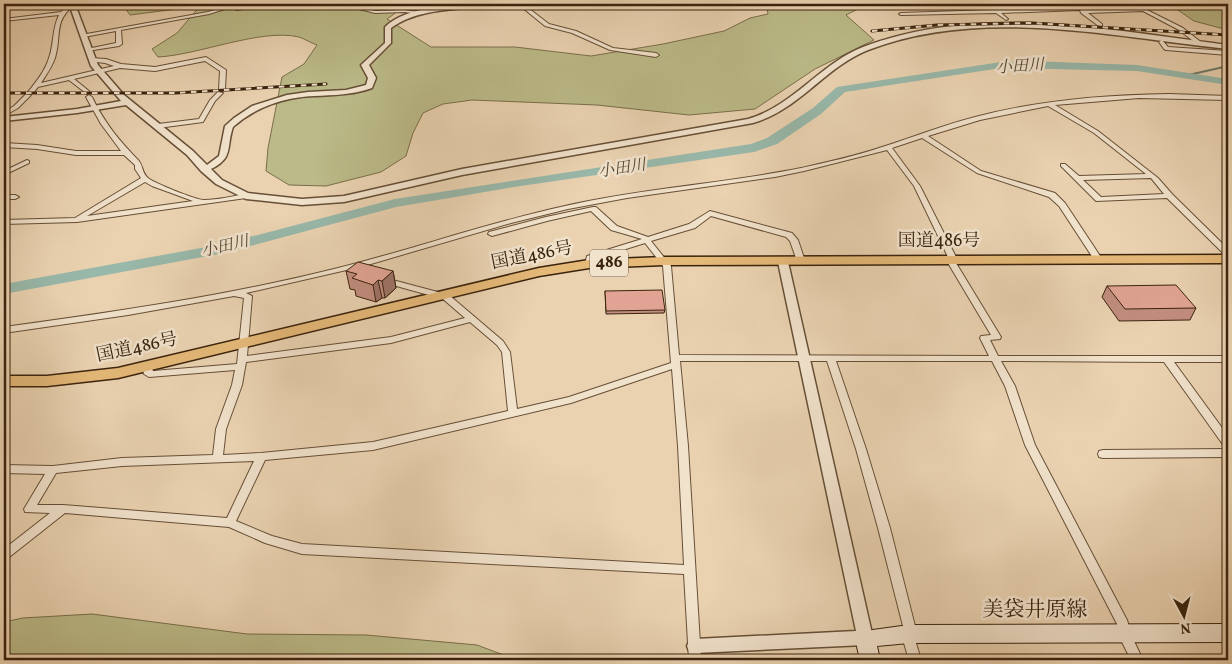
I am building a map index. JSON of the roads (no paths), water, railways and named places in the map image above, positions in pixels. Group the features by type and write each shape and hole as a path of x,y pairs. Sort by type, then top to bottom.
{"highway":[{"name":"国道486号","path":"4,381 47,381 95,377 539,272 589,264 664,261 1228,259"}],"main road":[{"name":"美袋井原線","path":"865,638 909,634 1228,633"},
{"path":"865,638 870,660"}],"street":[{"path":"4,114 16,107 35,86 52,58 55,36 63,12 66,7 72,4 98,72 127,102 190,153 204,170 219,182 246,196"},
{"path":"84,35 209,13 239,4"},
{"path":"248,4 237,9 276,4"},
{"path":"318,4 348,5 375,12 423,13"},
{"path":"204,170 220,163 224,158 229,126 249,111 290,97 306,94 348,92 369,86 372,78 365,65 368,60 386,46 389,39 388,27 399,19 423,13 484,4"},
{"path":"520,4 547,25 574,32 612,49 656,55"},
{"path":"988,4 1006,20"},
{"path":"1072,4 1105,29"},
{"path":"1132,4 1181,29 1199,44"},
{"path":"901,14 1145,10"},
{"path":"4,20 63,12"},
{"path":"4,222 78,220 246,196 302,202 344,199 462,172 746,122 781,108 850,57 880,44 926,32 1013,25 1105,29 1228,47"},
{"path":"89,50 119,44 118,29"},
{"path":"1162,42 1167,49 1228,53"},
{"path":"98,48 107,56 104,60"},
{"path":"92,60 104,60 120,66 156,69 206,59 223,70 221,91 208,103 205,115 201,121 158,126"},
{"path":"35,86 120,66"},
{"path":"71,79 88,94 94,108 124,153 138,164 138,169 145,179 154,185 203,203"},
{"path":"4,330 143,310 236,293 344,269 492,230 568,206 783,173 888,147 989,115 1049,104 1141,97 1228,98"},
{"path":"4,119 127,102"},
{"path":"1049,104 1096,132 1152,176 1169,196 1228,253"},
{"path":"923,136 972,169 1052,195 1062,205 1098,259"},
{"path":"6,147 36,147 91,154 124,153"},
{"path":"888,147 917,186 952,260 998,337 984,338 1010,386 1030,445 1123,624 1137,660"},
{"path":"4,173 27,162"},
{"path":"1063,165 1099,199 1169,196"},
{"path":"1077,178 1152,176"},
{"path":"78,220 145,179"},
{"path":"4,198 15,198"},
{"path":"492,230 518,227 592,208 609,199"},
{"path":"568,206 592,208 614,228 639,235 648,240 667,266 695,653 865,638 783,262"},
{"path":"589,264 590,258 692,226 710,213 789,234 794,240 801,261"},
{"path":"344,269 446,297 489,332 506,352 513,413"},
{"path":"218,457 221,429 238,385 242,364 248,296 236,293"},
{"path":"147,366 150,374 242,364 391,340 471,319"},
{"path":"830,358 876,502 909,626 915,660"},
{"path":"4,469 53,470 131,461 261,457 373,446 572,400 675,362 830,358 1228,359"},
{"path":"1167,359 1228,443"},
{"path":"1103,454 1228,453"},
{"path":"230,523 261,457"},
{"path":"53,470 29,509 63,509 230,523 269,540 302,549 690,570"},
{"path":"4,555 63,509"}],"waterway":[{"name":"小田川","path":"4,289 224,248 395,203 514,183 754,148 772,141 817,111 841,89 1001,65 1029,64 1137,68 1228,82"},
{"path":"1184,76 1228,66"}],"railway":[{"path":"872,31 937,25 1031,23 1228,35"},
{"path":"4,93 175,93 326,84"}]}
